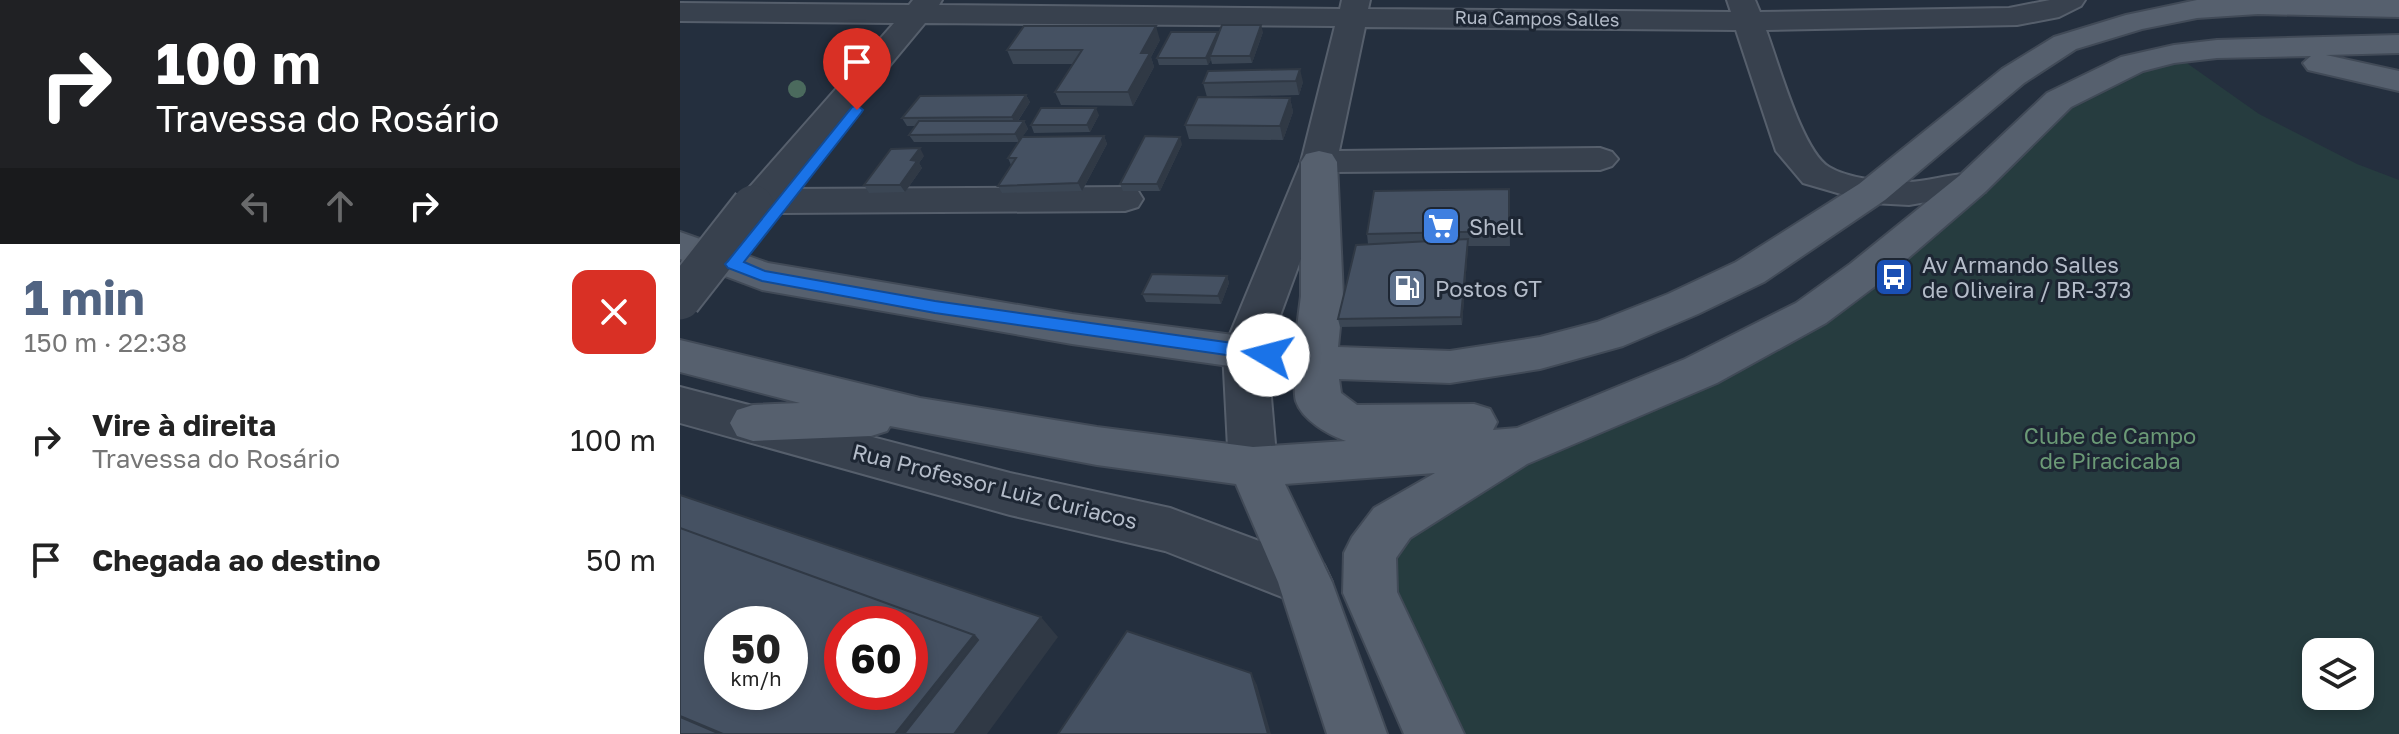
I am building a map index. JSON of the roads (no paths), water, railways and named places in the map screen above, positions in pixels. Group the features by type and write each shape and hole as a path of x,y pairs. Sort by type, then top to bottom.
{"main road":[{"path":"2383,0 2399,6"},
{"path":"680,245 762,276 935,307 1315,362 1450,367 1540,353 1608,335 1750,272 1872,192 2013,76 2065,43 2167,13 2225,6 2319,3 2399,6"},
{"path":"2319,3 2396,45"},
{"path":"1434,734 1370,593 1370,553 1392,523 1521,447 1701,371 1811,313 1864,274 1972,184 2092,68 2121,53 2181,36 2315,21 2323,15 2319,3"},
{"path":"2059,100 2132,64 2174,54 2299,45 2396,45"},
{"path":"2174,54 2286,58 2340,66 2399,81"},
{"path":"1319,162 1322,296 1315,362 1319,401 1348,423 1494,421 1629,402"},
{"path":"680,356 920,416 1097,446 1253,467 1521,447"},
{"path":"753,423 920,416"},
{"path":"1253,467 1305,582 1357,734"}],"street":[{"name":"Rua Campos Salles","path":"680,12 922,7 1354,8 1744,10 2009,17 2038,15 2064,5"},
{"path":"733,264 767,204 922,7"},
{"path":"1253,467 1245,351 1319,162 1354,8"},
{"path":"1744,10 1793,151 1816,175 1872,192 1919,193 1972,184"},
{"path":"680,299 894,64"},
{"path":"1319,162 1600,159"},
{"path":"767,204 1125,199"},
{"name":"Rua Professor Luiz Curiacos","path":"680,405 1010,494 1170,530 1305,582"}],"place":[{"name":"Shell","path":"1441,226"},
{"name":"Av Armando Salles de Oliveira / BR-373","path":"1894,277"},
{"name":"Postos GT","path":"1407,288"}],"park label":[{"name":"Clube de Campo de Piracicaba","path":"2110,448"}]}
